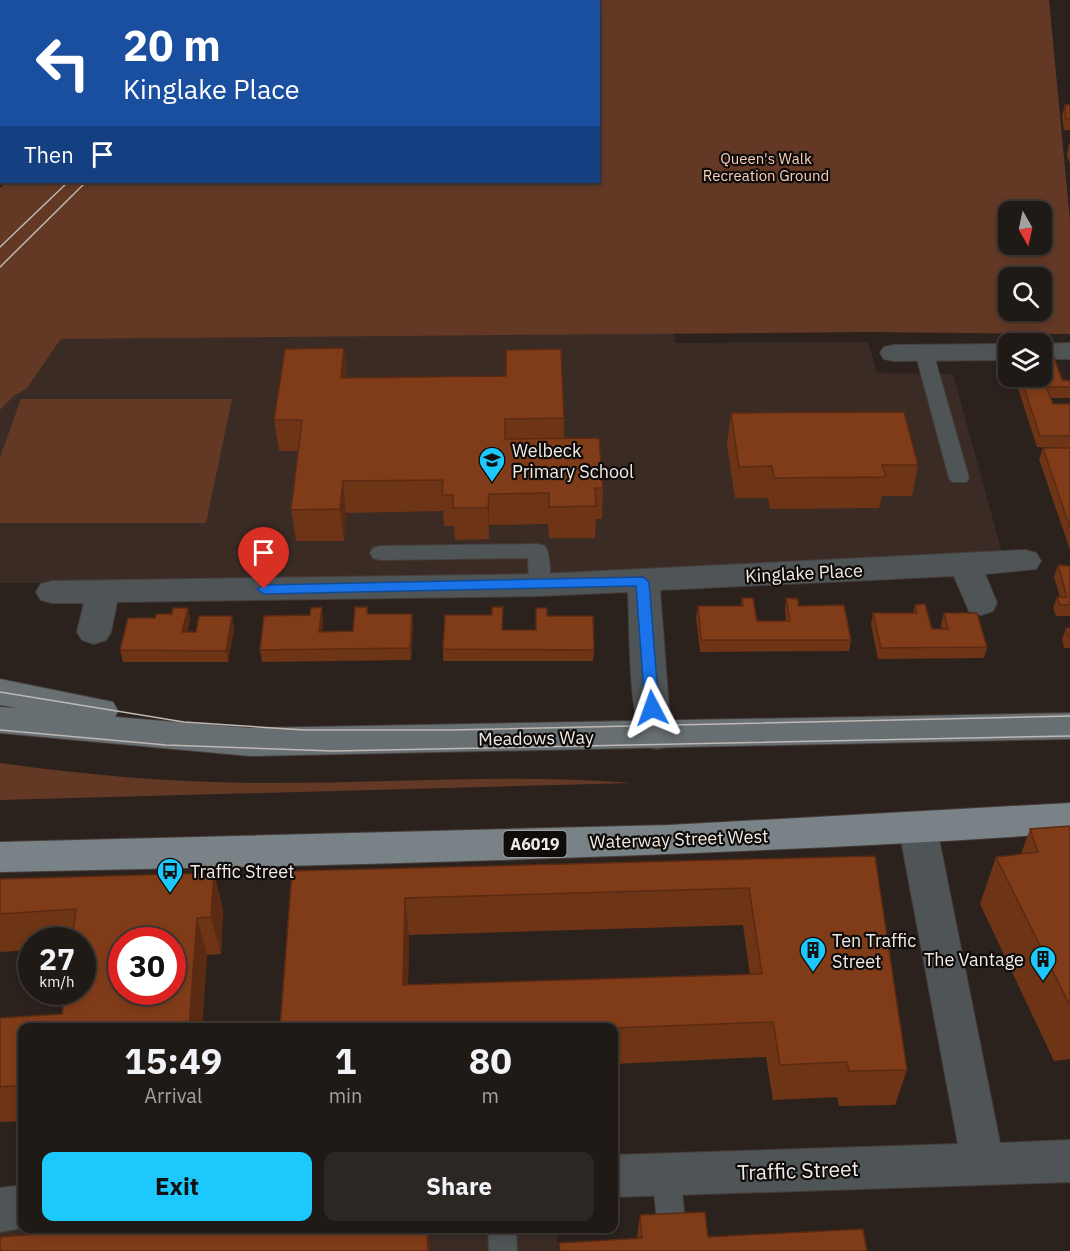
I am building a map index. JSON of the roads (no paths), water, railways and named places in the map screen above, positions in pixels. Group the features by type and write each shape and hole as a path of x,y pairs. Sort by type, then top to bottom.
{"main road":[{"name":"Waterway Street West","path":"0,858 543,844 918,829 1070,818"}],"street":[{"path":"1052,351 1070,351"},
{"path":"894,353 998,352"},
{"name":"Kinglake Place","path":"52,592 643,582 1025,561"},
{"path":"965,564 981,603"},
{"path":"643,582 657,736"},
{"path":"94,632 103,592"},
{"name":"Meadows Way","path":"0,692 92,708 183,735"},
{"name":"Meadows Way","path":"0,720 250,742 657,736 1070,726"},
{"path":"918,829 983,1164"},
{"name":"Traffic Street","path":"618,1176 1070,1161"},
{"path":"0,1210 18,1208"}],"lane":[{"path":"924,352 959,478"},
{"path":"380,553 538,551 539,585"},
{"path":"666,1173 673,1240"},
{"path":"502,1233 503,1251"}],"tram line":[{"path":"0,247 67,183"},
{"path":"0,267 85,183"},
{"path":"0,692 184,722 304,730 450,730 1070,716"},
{"path":"0,730 166,745 333,751 1070,736"}],"place":[{"name":"Welbeck Primary School","path":"492,483"},
{"name":"Traffic Street","path":"170,894"},
{"name":"Ten Traffic Street","path":"813,973"},
{"name":"The Vantage","path":"1043,982"}],"park label":[{"name":"Queen's Walk Recreation Ground","path":"766,166"}]}
